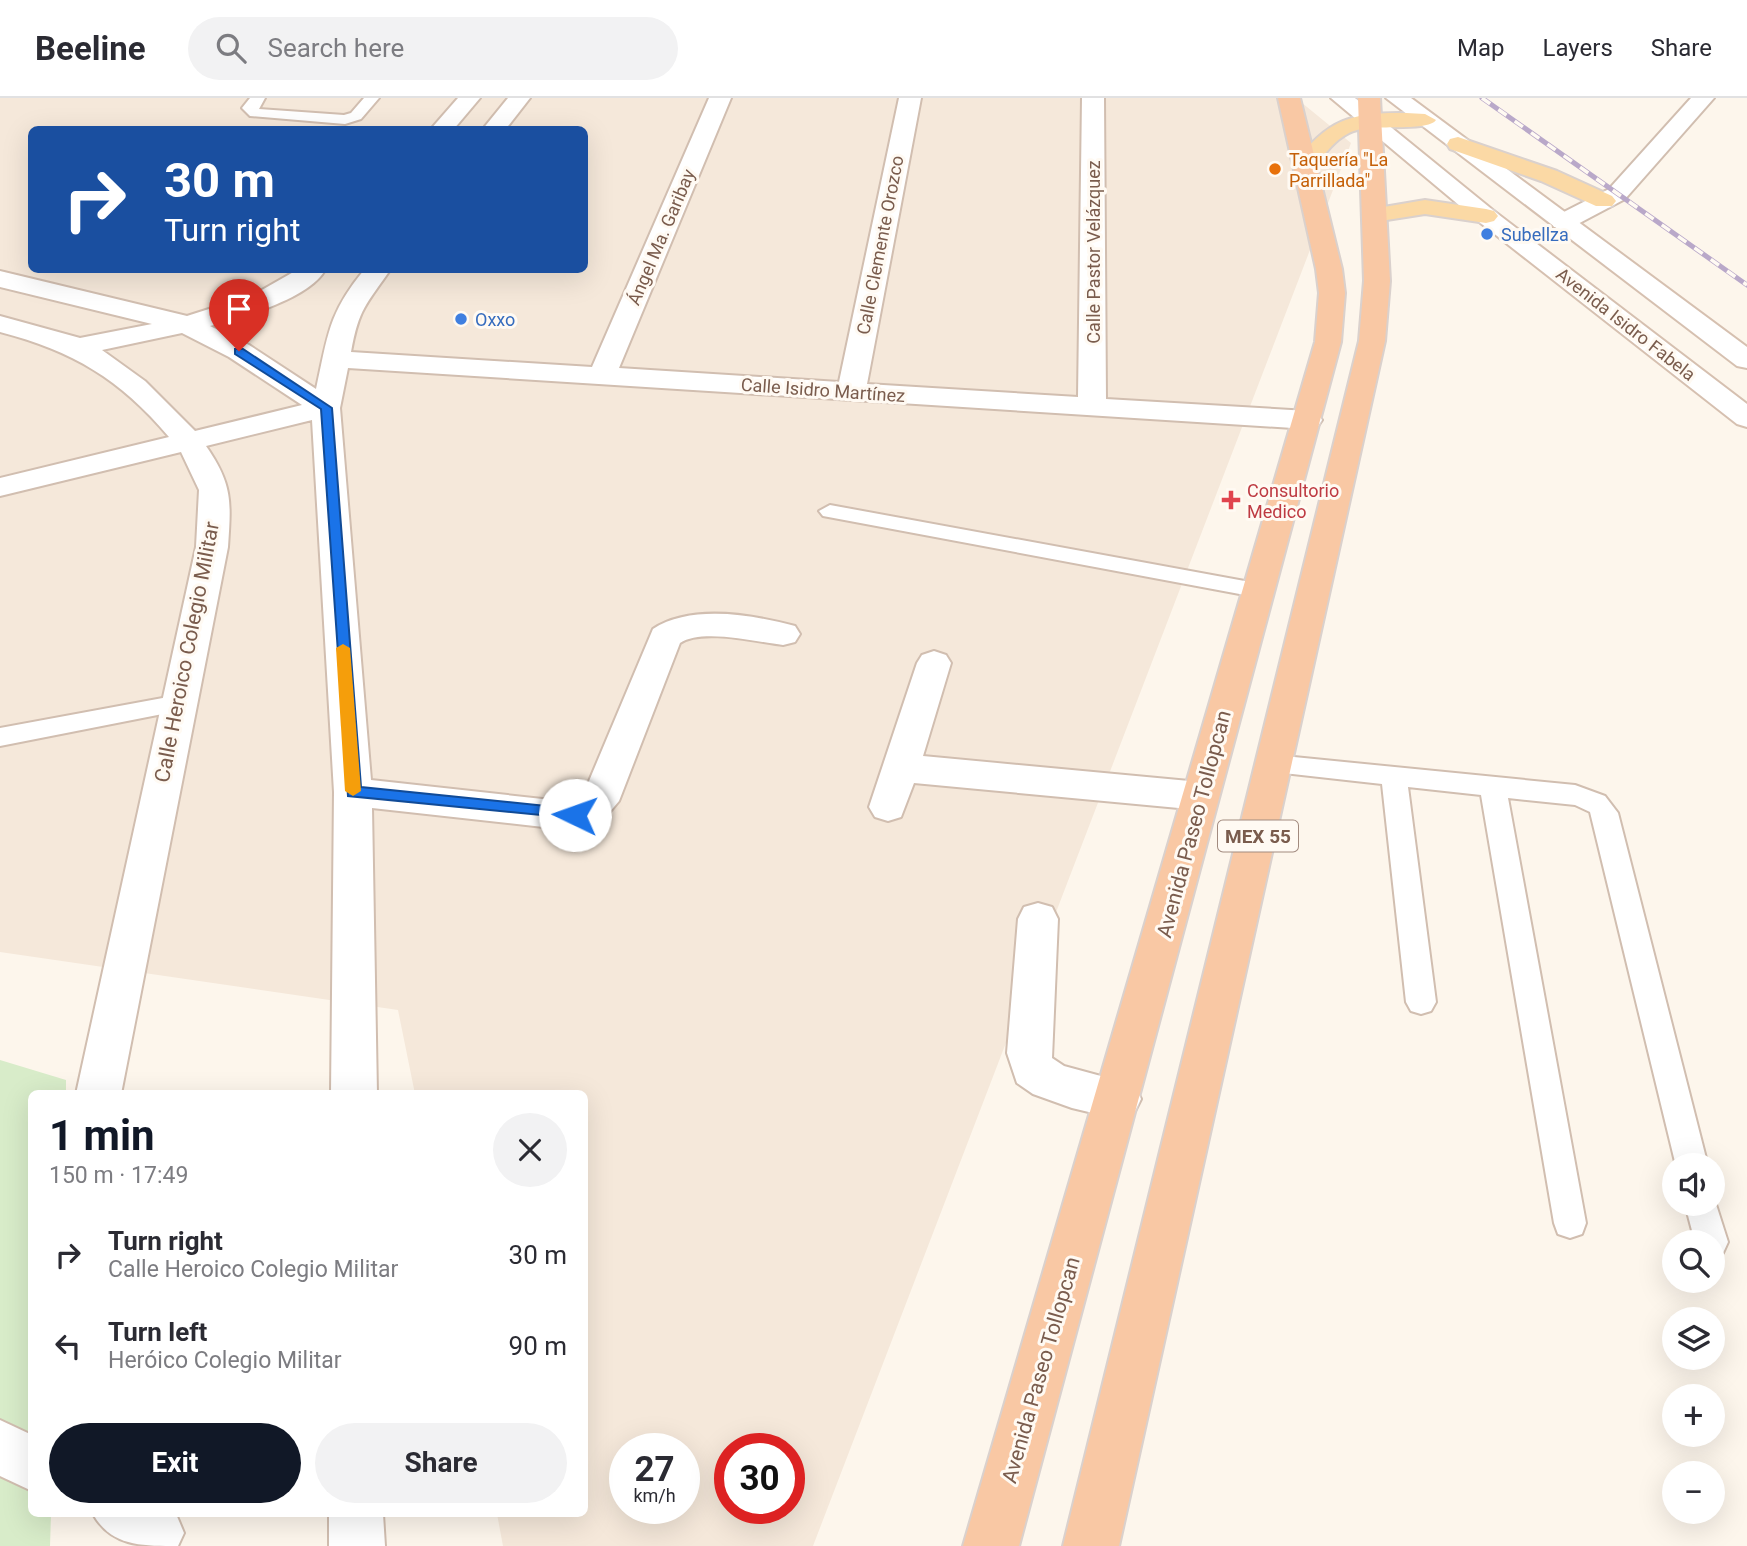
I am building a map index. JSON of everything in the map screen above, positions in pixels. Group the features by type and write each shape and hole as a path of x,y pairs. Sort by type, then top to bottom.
{"highway":[{"name":"Avenida Paseo Tollopcan","path":"991,1546 1118,1099 1200,796 1261,591 1328,342 1332,293 1306,164 1289,98"},
{"name":"MEX 55","path":"1091,1546 1372,341 1377,281 1369,103"}],"main road":[{"path":"1306,164 1325,137 1345,125 1369,103 1425,120"},
{"path":"1458,144 1604,201"},
{"path":"1374,215 1425,207 1486,216"}],"street":[{"path":"444,126 469,98"},
{"path":"496,126 519,98"},
{"name":"Ángel Ma. Garibay","path":"602,376 720,98"},
{"name":"Calle Clemente Orozco","path":"851,392 910,98"},
{"name":"Calle Pastor Velázquez","path":"1092,407 1094,98"},
{"path":"1563,222 1617,194 1703,98"},
{"name":"Avenida Isidro Fabela","path":"1369,103 1425,120 1747,360"},
{"name":"Avenida Isidro Fabela","path":"1369,103 1486,216 1747,418"},
{"path":"0,324 77,346 237,309 277,293 308,273"},
{"path":"354,1090 353,792 327,408 344,320 353,300 375,273"},
{"path":"0,279 182,323 239,351 327,408"},
{"name":"Calle Heroico Colegio Militar","path":"77,346 123,377 151,402 189,443 213,484 212,547 99,1090"},
{"name":"Calle Isidro Martínez","path":"338,359 1308,420"},
{"path":"0,487 327,408"},
{"path":"353,792 561,815 589,810 600,801 670,631 692,626 783,634"},
{"path":"888,807 934,663"},
{"path":"901,768 1200,796"},
{"path":"1038,919 1029,1053 1032,1068 1039,1075 1060,1084 1118,1099"},
{"path":"0,1447 28,1462"},
{"path":"356,1517 357,1546"}],"lane":[{"path":"258,98 249,108 256,113 336,121 356,116 372,98"},
{"path":"830,511 1065,552 1261,591"},
{"path":"0,737 179,704"},
{"path":"1275,764 1586,797 1594,801 1605,813 1689,1153"},
{"path":"1394,776 1421,1002"},
{"path":"1493,787 1570,1223"}],"shaded area":[{"path":"0,98 1296,98 1351,143 813,1546 503,1546 498,1517 588,1517 588,1090 414,1090 398,1010 0,952"}],"green space":[{"path":"0,1060 66,1080 66,1090 28,1090 28,1517 51,1517 50,1546 0,1546"}],"railway":[{"path":"1482,98 1747,285"}],"slow traffic":[{"path":"343,648 353,791"}],"place":[{"name":"Taquería \"La Parrillada\"","path":"1275,169"},
{"name":"Subellza","path":"1487,234"},
{"name":"Oxxo","path":"461,319"},
{"name":"Consultorio Medico","path":"1231,500"}],"route":[{"path":"239,351 327,408 353,792 575,815"}]}
